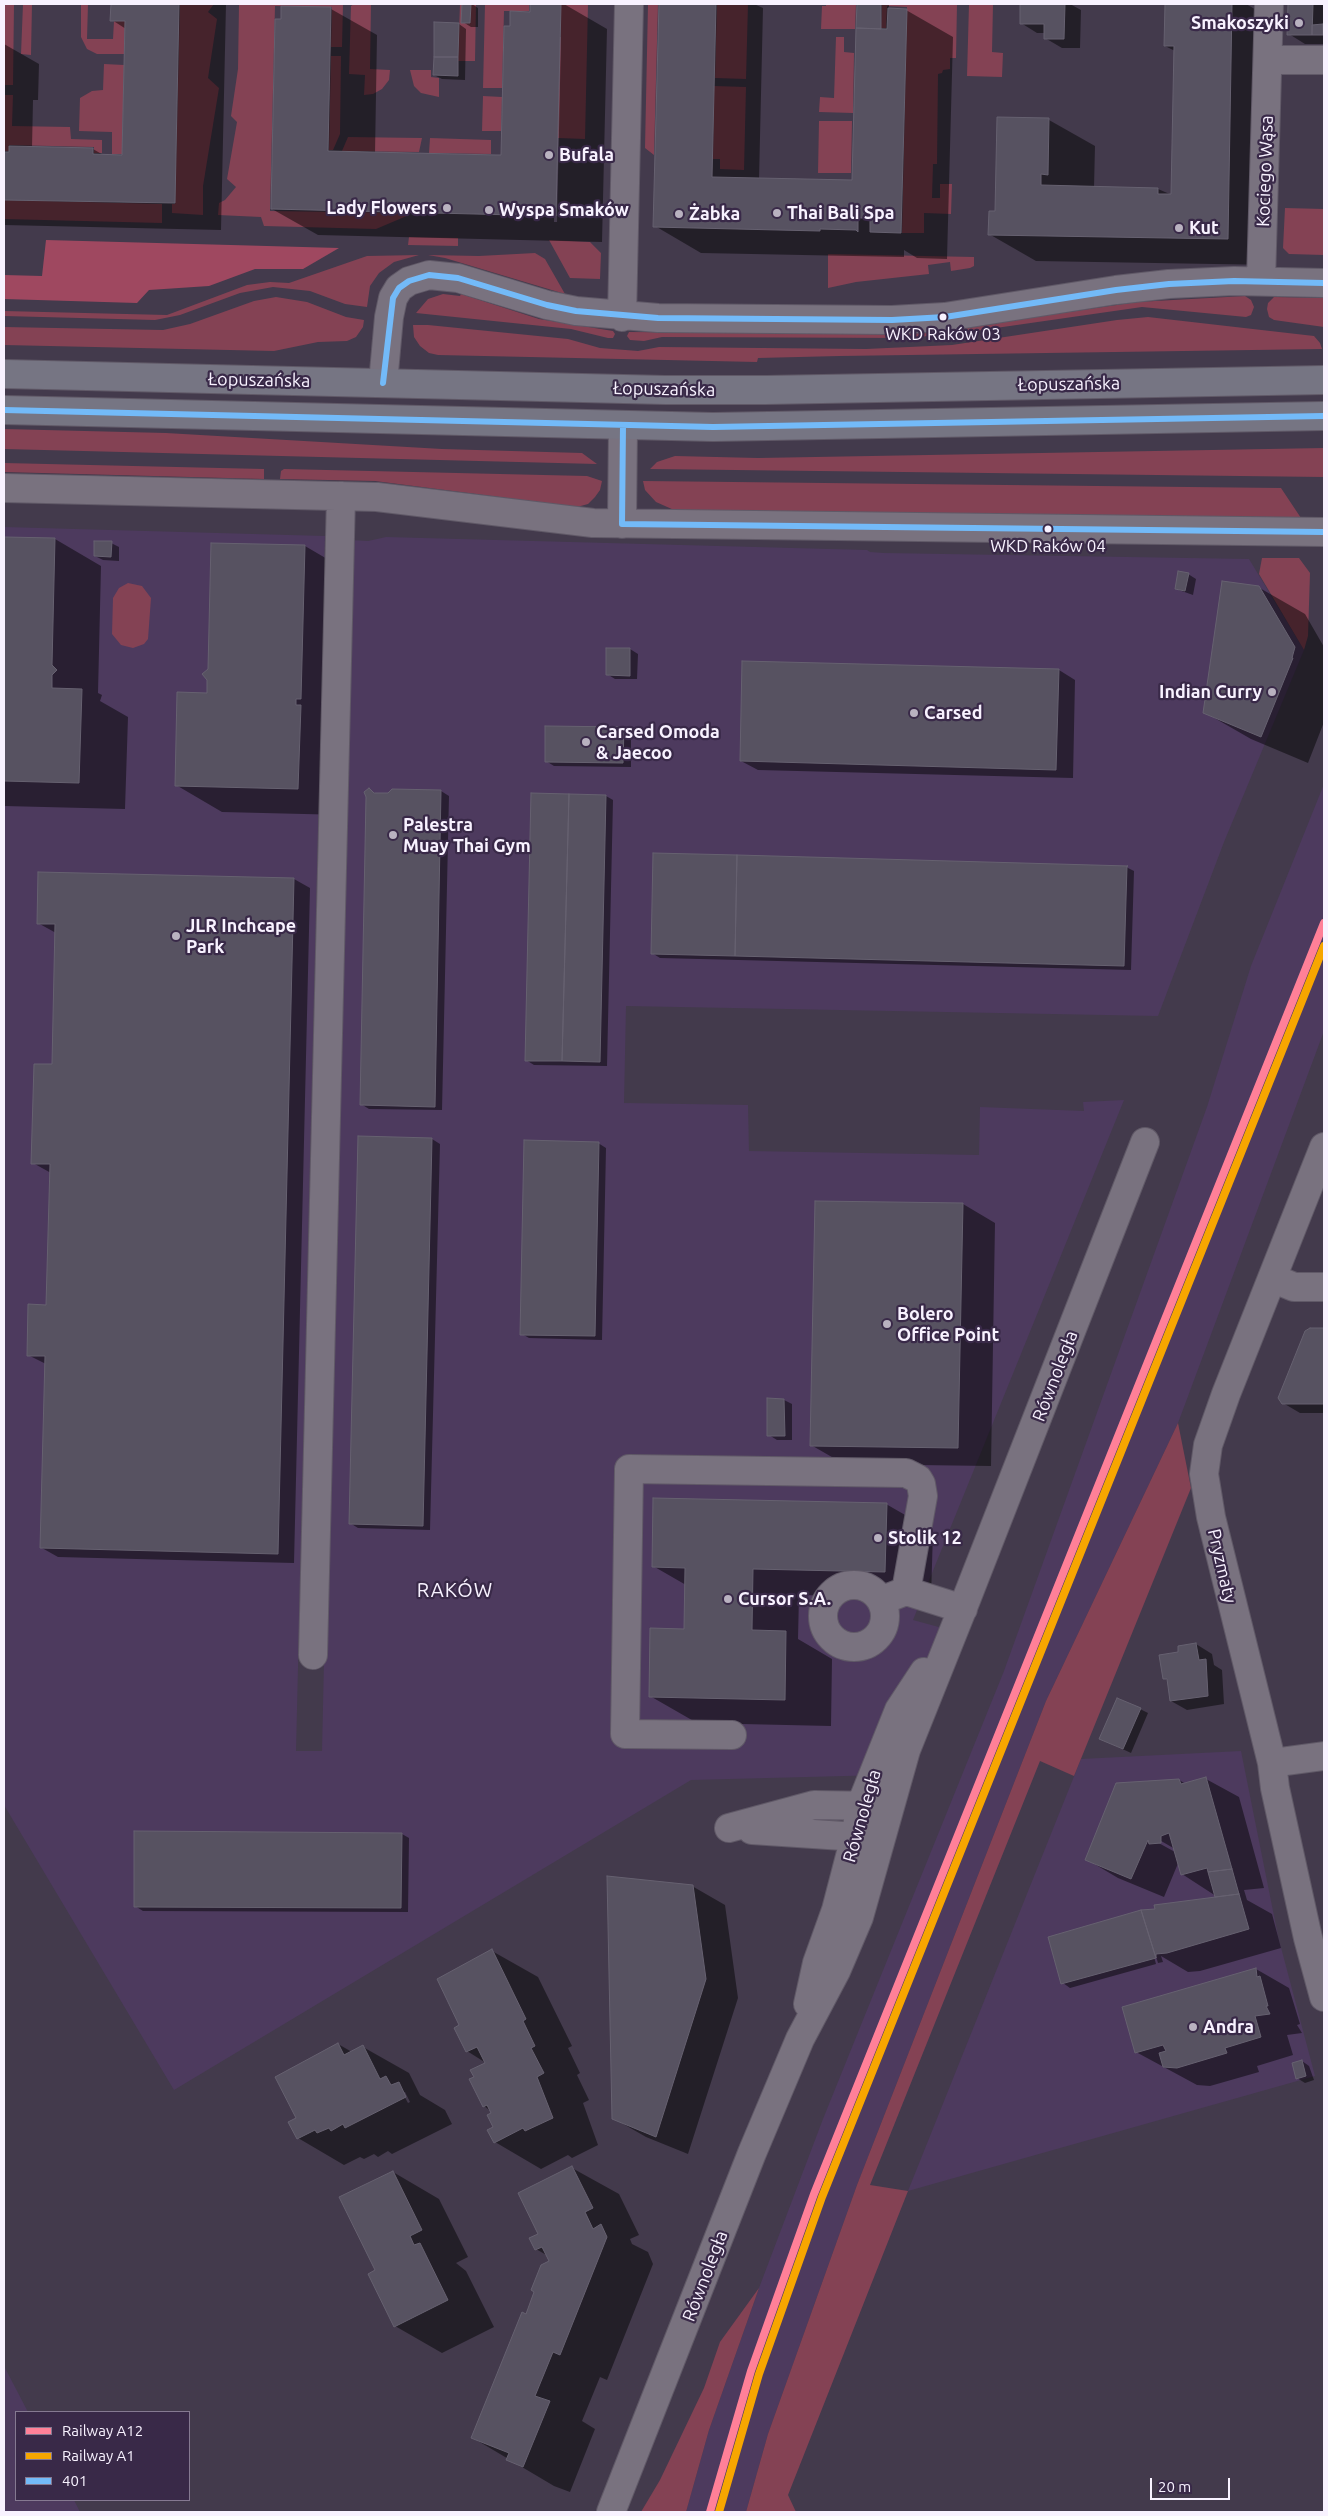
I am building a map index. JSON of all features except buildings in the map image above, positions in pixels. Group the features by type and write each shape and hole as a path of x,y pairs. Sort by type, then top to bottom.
{"main road":[{"name":"Łopuszańska","path":"4,374 738,390 1324,380"},
{"name":"Łopuszańska","path":"4,410 736,427 1324,416"}],"street":[{"path":"622,317 628,4"},
{"name":"Kociego Wąsa","path":"1261,282 1269,4"},
{"path":"1268,60 1324,60"},
{"path":"383,383 392,302 399,288 418,277 450,276 547,306 622,317 892,320 945,317 1134,288 1202,282 1324,283"},
{"path":"622,524 623,425"},
{"path":"4,488 377,497 573,522 622,524 1324,532"},
{"path":"313,1655 341,496"},
{"name":"Równoległa","path":"868,1838 888,1807 906,1750 1145,1142"},
{"name":"Pryzmaty","path":"1324,1147 1208,1446 1204,1474 1215,1536 1272,1763 1275,1788 1308,1938 1324,1997"},
{"path":"1272,1278 1294,1287 1324,1288"},
{"path":"732,1735 625,1734 629,1469 906,1473 918,1479 923,1496 894,1596 963,1609"},
{"name":"Równoległa","path":"611,2512 752,2153 800,2039 836,1970 859,1917 868,1838 861,1805 900,1710 963,1609"},
{"path":"1272,1763 1324,1756"},
{"path":"868,1838 728,1828 814,1805 888,1807"}],"shaded area":[{"path":"4,4 14,4 13,85 4,85"},
{"path":"23,4 32,4 31,55 21,54"},
{"path":"81,4 88,4 87,39 113,39 114,21 125,21 124,54 97,54 87,49 81,37"},
{"path":"180,4 214,4 208,12 217,19 208,78 219,88 203,186 203,215 172,213 172,204 175,204"},
{"path":"239,4 343,4 342,47 331,47 332,7 275,6 270,211 409,213 409,215 376,229 264,226 261,217 218,215 219,203 225,200 236,187 227,179 237,122 231,116 238,69"},
{"path":"354,4 371,4 370,69 390,70 389,80 382,89 373,94 364,95 365,75 349,74 351,6"},
{"path":"460,4 462,4 462,23 470,23 471,4 476,4 475,61 458,61"},
{"path":"485,4 529,4 529,11 504,11 502,88 483,88"},
{"path":"561,4 588,4 585,139 558,138"},
{"path":"648,4 658,4 654,155 645,148"},
{"path":"717,4 748,4 746,79 715,78"},
{"path":"826,4 856,4 855,29 821,29 822,6 826,6"},
{"path":"882,4 957,4 956,58 950,58 950,69 943,70 942,73 938,74 937,164 933,164 932,198 940,198 940,184 952,184 951,214 924,213 924,233 902,233 907,7 887,6 886,28 881,28"},
{"path":"969,4 993,4 992,52 1003,53 1002,77 967,76"},
{"path":"836,37 844,37 844,52 854,53 853,113 819,112 820,97 834,98"},
{"path":"331,56 341,56 340,134 333,150 329,150"},
{"path":"104,64 124,65 122,154 112,154 112,132 79,131 80,98 92,91 103,90"},
{"path":"410,70 431,70 431,77 439,78 439,97 421,93 414,86"},
{"path":"714,86 746,87 744,170 720,169 720,159 713,159"},
{"path":"4,95 13,95 12,126 70,127 71,139 102,140 102,153 94,153 94,147 9,145 9,151 4,151"},
{"path":"483,96 502,97 501,131 482,131"},
{"path":"819,121 852,121 851,173 818,173"},
{"path":"348,137 422,138 419,152 342,151"},
{"path":"430,138 491,140 491,154 429,153"},
{"path":"4,200 162,204 162,223 4,219"},
{"path":"1285,208 1324,209 1324,255 1289,254 1283,248"},
{"path":"409,237 458,238 458,246 408,245"},
{"path":"46,240 339,248 303,269 255,269 209,286 149,290 137,303 4,299 4,275 42,276"},
{"path":"549,240 590,242 601,253 600,279 570,278"},
{"path":"535,253 545,259 565,294 445,258 428,255 479,256"},
{"path":"828,254 974,257 974,266 951,271 950,262 928,265 929,274 856,282 828,288"},
{"path":"419,255 394,262 379,273 370,286 367,307 345,304 310,291 273,287 240,293 180,315 155,320 4,316 4,311 167,315 247,285 270,282 289,283 367,256"},
{"path":"443,294 460,296 461,294 539,319 613,331 615,334 613,338 608,338 571,329 416,313 428,299"},
{"path":"1245,296 1251,300 1254,307 1251,315 1246,317 1142,307 975,331 909,338 662,337 644,341 630,340 627,336 629,332 892,334 932,332 1137,302"},
{"path":"276,297 307,302 346,317 364,320 363,327 356,337 347,341 318,342 274,351 4,345 4,327 163,330 190,324 254,301"},
{"path":"1274,297 1324,298 1324,327 1274,320 1269,317 1268,303"},
{"path":"1148,317 1314,336 1322,349 840,356 758,358 757,362 438,355 429,353 420,346 414,337 413,325 568,339 600,348 638,351 659,347 866,349 952,345"},
{"path":"4,429 166,433 442,449 582,453 597,464 4,449"},
{"path":"1324,448 1324,477 650,469 657,462 675,456 758,458"},
{"path":"4,463 264,469 264,479 4,472"},
{"path":"284,469 587,476 602,481 600,490 595,497 588,504 577,507 375,481 280,479 281,471"},
{"path":"643,481 1281,488 1301,518 674,510 656,502 645,490"},
{"path":"4,527 325,536 296,1751 322,1751 349,540 368,541 386,537 867,550 884,553 1249,559 1304,650 1224,842 1158,1016 626,1006 624,1103 748,1105 749,1151 979,1155 980,1107 1084,1111 1083,1102 1124,1100 913,1620 946,1629 884,1775 691,1780 174,2090 4,1805"},
{"path":"1262,558 1299,558 1310,573 1308,636 1304,650 1259,574"},
{"path":"128,583 142,586 151,598 148,639 144,644 133,648 121,645 112,634 113,598 119,588"},
{"path":"1324,784 1324,1031 1178,1423 1046,1701 857,2185 768,2434 746,2512 686,2512 709,2430 759,2288 823,2119 1004,1671 1207,1107 1251,966"},
{"path":"1178,1423 1191,1488 1074,1776 1040,1761 870,2185 908,2191 788,2495 796,2512 746,2512 768,2434 857,2185 1046,1701"},
{"path":"1241,1751 1278,1936 1315,2076 908,2191 1081,1759"},
{"path":"759,2288 709,2430 686,2512 641,2512 660,2480 704,2388 720,2342"},
{"path":"4,2366 27,2411 15,2411 15,2501 74,2501 80,2512 4,2512"}],"rail line":[{"name":"A12","path":"710,2512 751,2371 814,2194 1324,923"},
{"name":"A1","path":"719,2512 759,2374 822,2197 1324,946"}],"transit line":[{"name":"401","path":"383,383 393,298 399,288 409,281 429,275 458,278 547,305 576,311 658,318 892,320 945,317 1116,290 1169,284 1234,281 1324,283"},
{"name":"401","path":"4,410 713,427 1324,416"},
{"name":"401","path":"623,425 622,524 1324,532"}],"place":[{"name":"Smakoszyki","path":"1299,23"},
{"name":"Bufala","path":"549,155"},
{"name":"Lady Flowers","path":"447,208"},
{"name":"Wyspa Smaków","path":"489,210"},
{"name":"Thai Bali Spa","path":"777,213"},
{"name":"Żabka","path":"679,214"},
{"name":"Kut","path":"1179,228"},
{"name":"WKD Raków 03","path":"943,317"},
{"name":"WKD Raków 04","path":"1048,529"},
{"name":"Indian Curry","path":"1272,692"},
{"name":"Carsed","path":"914,713"},
{"name":"Carsed Omoda & Jaecoo","path":"586,742"},
{"name":"Palestra Muay Thai Gym","path":"393,835"},
{"name":"JLR Inchcape Park","path":"176,936"},
{"name":"Bolero Office Point","path":"887,1324"},
{"name":"Stolik 12","path":"878,1538"},
{"name":"Cursor S.A.","path":"728,1599"},
{"name":"Andra","path":"1193,2027"}],"district":[{"name":"RAKÓW","path":"455,1590"}]}
